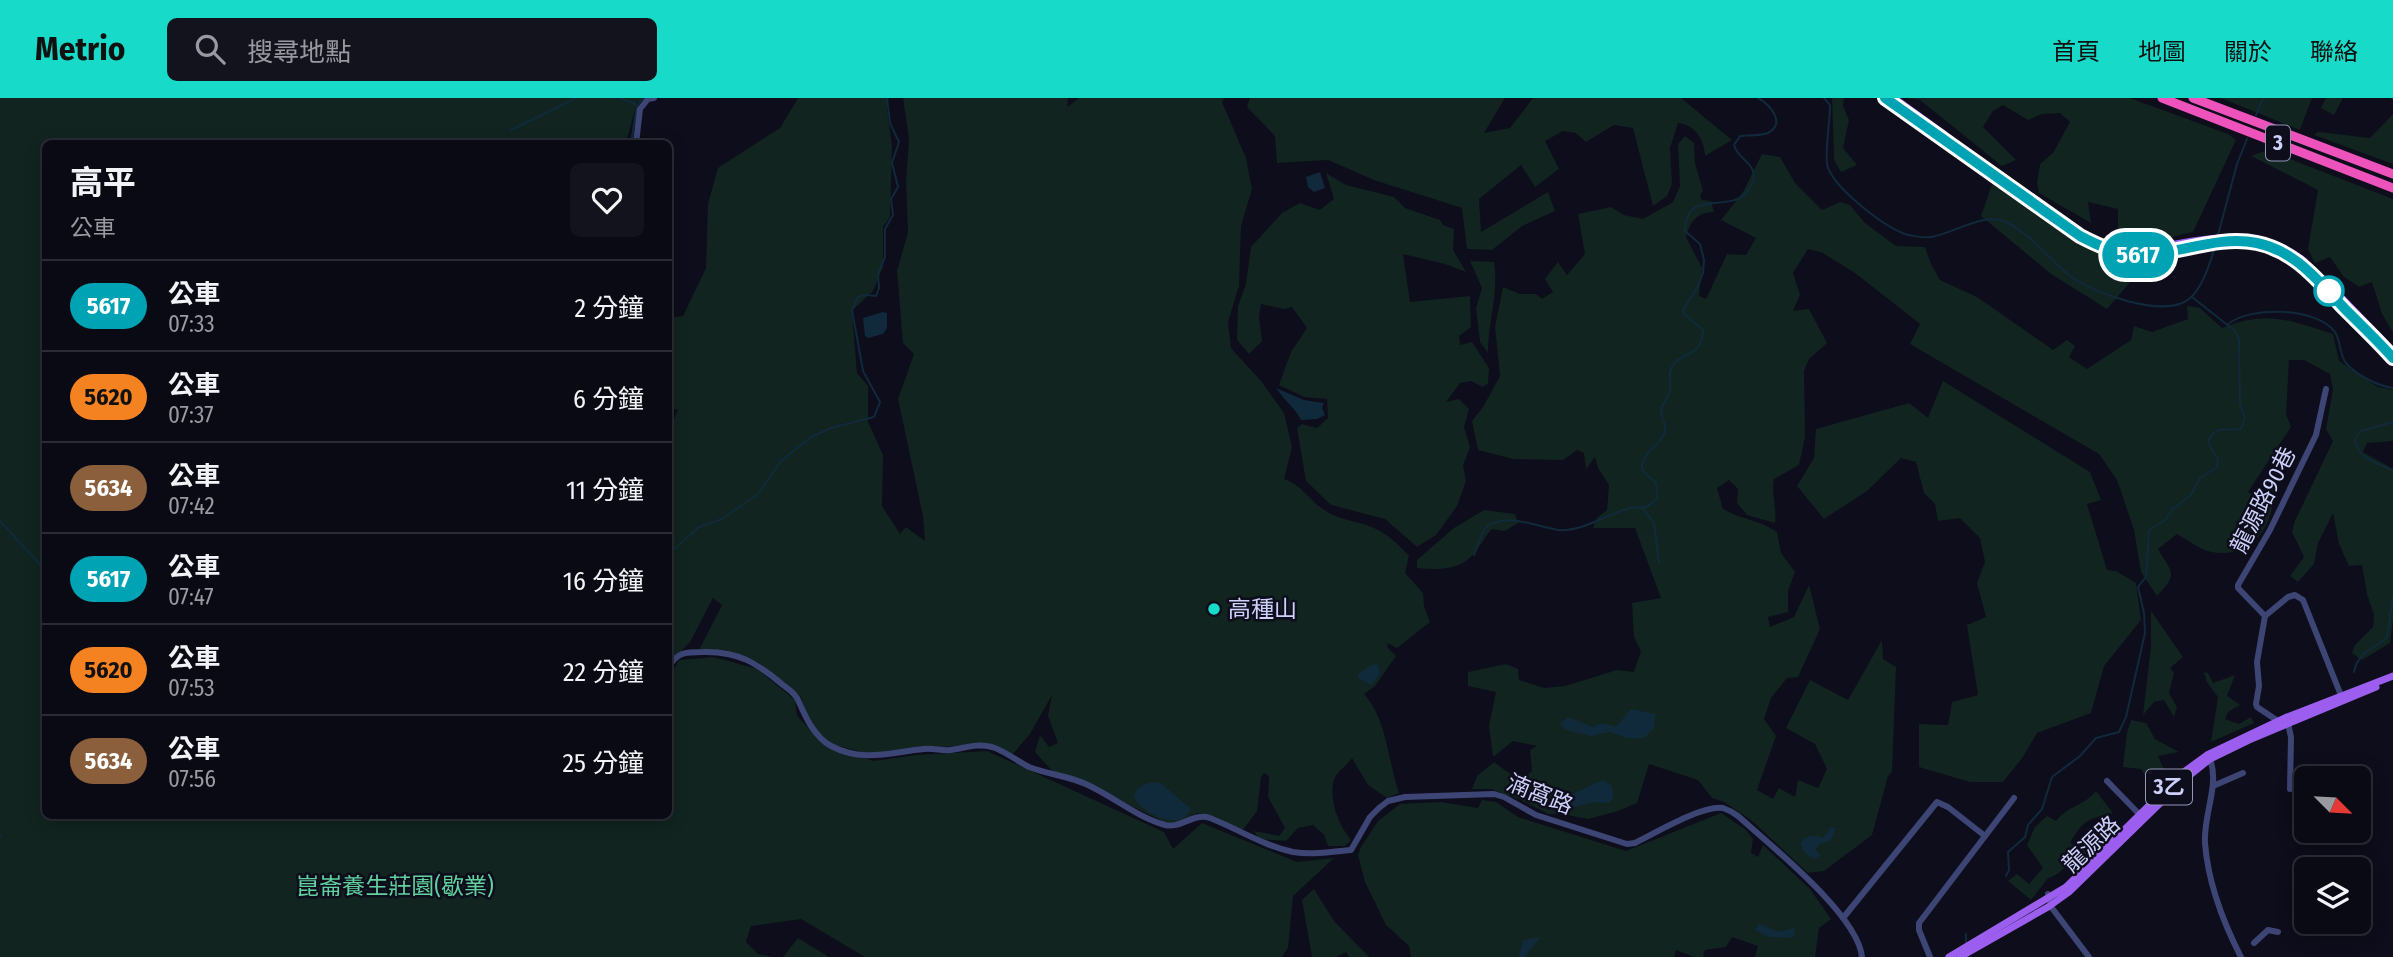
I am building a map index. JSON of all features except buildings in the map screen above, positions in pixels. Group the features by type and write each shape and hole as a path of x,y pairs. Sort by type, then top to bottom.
{"highway":[{"name":"3","path":"2162,98 2393,188"},
{"name":"3","path":"2193,98 2393,174"}],"main road":[{"path":"1885,98 1933,128"},
{"path":"1894,98 1987,168 2081,232 2109,247 2143,250 2255,237 2275,243 2307,263 2393,351"},
{"path":"2236,238 2270,247 2298,262 2393,358"},
{"name":"3乙","path":"1954,956 2050,899 2079,875 2181,774 2278,721 2288,720 2393,679"},
{"name":"龍源路","path":"2050,899 2078,884 2209,757 2288,720"}],"street":[{"path":"636,140 640,109 648,99 654,98"},
{"name":"龍源路90巷","path":"2265,616 2238,585 2270,530 2316,435 2326,389"},
{"path":"2278,721 2257,707 2257,662 2265,616 2288,597 2295,595 2303,600 2342,698"},
{"name":"湳窩路","path":"672,662 676,656 686,652 715,652 729,654 760,666 795,695 804,717 825,743 860,755 885,756 922,749 946,751 984,745 1042,772 1081,782 1123,805 1171,826 1199,817 1208,817 1244,835 1302,853 1351,850 1379,808 1405,797 1494,794 1536,816 1627,844 1635,843 1698,814 1723,808 1738,816 1786,859 1843,918 1861,947 1862,957"},
{"path":"2288,720 2291,737 2290,789"},
{"path":"2209,757 2213,767 2213,786 2205,820 2208,865 2227,930 2241,957"},
{"path":"2213,786 2243,774"},
{"path":"2107,781 2140,815"},
{"path":"1930,957 1919,930 1919,923 2014,798"},
{"path":"1843,918 1937,802 1948,807 1985,836"},
{"path":"2050,899 2089,957"},
{"path":"2254,943 2269,930 2278,932"}],"green space":[{"name":"崑崙養生莊園(歇業)","path":"0,98 647,98 637,102 627,140 42,140 42,819 672,819 672,672 679,660 714,657 757,669 795,700 797,716 828,748 874,761 916,755 987,751 1164,832 1173,849 1202,823 1297,862 1334,858 1293,896 1288,948 1282,957 865,957 801,919 751,926 746,942 758,954 773,957 0,957"},
{"path":"798,98 889,98 887,108 892,146 890,217 883,227 883,267 873,291 852,311 857,373 868,386 868,422 883,455 882,506 900,534 906,527 925,541 923,516 898,399 914,354 903,343 897,271 908,232 906,181 909,139 903,98 1068,98 1067,107 1079,98 1224,98 1222,102 1246,158 1252,189 1241,226 1239,286 1228,322 1231,348 1261,381 1284,413 1292,447 1284,479 1296,485 1329,513 1374,528 1401,548 1409,556 1405,573 1423,593 1430,622 1397,648 1387,643 1396,656 1375,686 1364,694 1378,716 1399,793 1387,798 1368,785 1352,758 1334,780 1332,795 1342,827 1351,840 1345,846 1328,846 1324,835 1313,825 1298,828 1286,841 1259,839 1254,831 1279,836 1285,828 1268,797 1269,776 1264,773 1261,777 1257,811 1242,831 1217,817 1197,813 1174,824 1164,822 1096,785 1053,772 1035,752 1040,735 1049,747 1058,743 1048,716 1052,695 1030,734 1012,755 985,743 871,754 834,745 823,738 807,717 801,697 758,662 725,650 699,650 722,605 713,598 690,642 672,661 672,423 678,410 672,408 672,318 683,316 706,268 708,204 718,168 780,128"},
{"path":"1250,98 1505,98 1484,133 1510,128 1533,98 1681,98 1732,140 1705,156 1698,134 1690,127 1678,123 1670,148 1672,184 1667,196 1653,206 1633,128 1614,125 1586,142 1576,133 1563,131 1545,141 1559,169 1535,187 1521,165 1479,199 1481,232 1548,192 1555,211 1522,226 1492,250 1467,249 1462,208 1374,180 1328,160 1277,163 1275,136 1247,107"},
{"path":"1832,98 1844,98 1843,106 1849,120 1843,148 1857,165 1841,172 1834,160"},
{"path":"1906,98 2130,98 2228,134 2236,140 2193,232 2155,241 2136,241 2118,235 2118,209 2088,202 2091,223 2039,193 2037,183 2040,164 2053,153 2070,122 2060,113 2042,114 2028,120 2003,105 1993,111 1983,127 2016,160 2002,166 1920,100"},
{"path":"2221,98 2312,98 2300,130"},
{"path":"2326,98 2343,98 2334,115 2321,108"},
{"path":"2393,114 2393,164 2314,135 2318,132 2370,138"},
{"path":"1685,136 1694,143 1695,163 1703,191 1700,195 1702,200 1711,201 1714,212 1695,219 1686,237 1702,268 1699,296 1706,299 1727,254 1746,255 1756,238 1721,220 1743,192 1762,154 1780,157 1795,183 1822,210 1840,202 1850,205 1865,223 1896,246 1925,247 1940,280 1977,297 2053,350 2067,340 2075,346 2069,357 2087,369 2131,340 2134,326 2152,332 2188,319 2187,306 2200,308 2222,328 2265,318 2290,321 2333,334 2339,361 2378,387 2393,390 2393,441 2367,443 2363,452 2393,469 2393,620 2390,643 2362,660 2352,653 2355,645 2373,627 2374,615 2362,565 2349,566 2339,544 2333,513 2318,543 2314,564 2298,582 2290,576 2304,557 2292,532 2295,521 2333,441 2326,429 2333,389 2330,374 2304,360 2289,360 2286,414 2291,427 2248,492 2257,497 2274,489 2270,516 2258,537 2250,545 2226,553 2207,551 2177,534 2158,549 2170,569 2171,578 2157,596 2141,572 2134,530 2117,480 2099,454 1910,344 1920,324 1855,273 1821,252 1808,249 1793,273 1800,295 1793,311 1809,309 1827,343 1809,359 1804,371 1805,437 1799,465 1774,479 1775,523 1747,515 1737,503 1738,489 1729,480 1717,488 1723,509 1777,532 1781,553 1795,572 1788,591 1788,612 1768,617 1770,627 1794,617 1809,585 1820,629 1798,677 1787,678 1771,698 1764,719 1776,736 1757,790 1773,799 1779,788 1795,797 1798,780 1818,788 1827,769 1815,744 1786,728 1810,680 1848,700 1882,640 1883,659 1896,667 1892,772 1888,776 1872,835 1824,871 1808,873 1751,820 1724,802 1712,798 1698,780 1649,764 1637,803 1588,819 1548,814 1491,789 1472,789 1477,776 1494,762 1520,781 1532,771 1530,750 1537,746 1513,741 1493,757 1489,725 1496,692 1468,686 1468,672 1506,664 1518,669 1519,680 1544,688 1565,686 1617,670 1634,672 1641,651 1634,637 1632,603 1661,598 1635,528 1593,528 1597,518 1607,510 1609,485 1598,468 1595,457 1586,469 1584,453 1577,450 1563,460 1513,459 1478,450 1472,421 1500,376 1495,327 1503,287 1520,294 1536,294 1542,299 1553,292 1545,279 1558,262 1567,275 1585,254 1578,214 1611,207 1624,215 1643,219 1673,202 1680,186 1678,144"},
{"path":"2267,150 2393,199 2393,332 2382,314 2372,282 2359,287 2343,276 2330,257 2315,263 2308,249 2318,190 2251,156"},
{"path":"1326,173 1346,185 1394,197 1405,208 1440,220 1443,225 1454,229 1453,250 1466,272 1403,254 1410,302 1470,296 1471,327 1459,336 1460,345 1472,342 1489,368 1488,383 1483,387 1471,381 1460,383 1446,402 1459,399 1469,409 1464,427 1470,447 1463,466 1466,481 1457,506 1436,535 1417,547 1385,519 1331,505 1306,481 1297,428 1302,424 1317,428 1328,418 1327,399 1304,397 1279,385 1291,352 1307,328 1292,307 1284,309 1261,304 1259,317 1262,341 1249,354 1237,340 1238,306 1246,284 1251,247 1282,213 1300,203 1320,210 1334,199"},
{"path":"1993,181 2093,248 2139,272 2107,309 2051,274 1981,216"},
{"path":"1470,261 1494,262 1495,285 1488,353 1480,342 1476,308 1482,288"},
{"path":"1943,381 2090,472 2101,500 2087,504 2107,570 2116,571 2136,583 2141,620 2104,666 2091,713 2037,733 2023,757 2003,782 1970,782 1919,767 1919,724 1948,725 1952,702 1978,695 1967,625 1986,617 1977,583 1985,562 1980,538 1960,518 1938,521 1935,504 1924,493 1916,462 1901,458 1867,491 1824,519 1797,486 1814,458 1816,429 1909,403 1928,418"},
{"path":"1484,510 1515,514 1518,523 1505,531 1492,529 1463,563 1441,569 1417,568 1417,560 1454,528"},
{"path":"2151,611 2183,657 2170,668 2174,673 2169,693 2177,707 2174,717 2164,700 2154,702 2143,715 2151,646"},
{"path":"2204,672 2208,673 2213,683 2235,675 2227,696 2240,705 2228,712 2225,719 2239,724 2251,717 2254,723 2211,742 2218,697 2207,682"},
{"path":"2131,720 2146,723 2155,739 2179,752 2158,756 2166,774 2152,788 2141,769 2123,767"},
{"path":"2096,791 2113,813 2092,819 2079,829 2070,843 2088,851 2088,854 2076,858 2048,878 2031,900 2008,881 2017,874 2029,884 2043,868 2027,845 2035,827 2047,816 2056,821"},
{"path":"1482,800 1496,802 1518,817 1626,851 1721,813 1746,830 1753,839 1751,853 1758,857 1763,845 1810,889 1831,919 1819,928 1815,957 1755,957 1758,946 1732,937 1726,947 1705,950 1703,957 1694,957 1676,950 1674,957 1411,957 1409,946 1386,925 1365,882 1358,855 1361,847 1378,821 1400,804 1441,802 1478,808"},
{"path":"1314,889 1334,921 1369,957 1349,957 1346,952 1336,957 1312,957 1302,900"},
{"path":"798,938 829,957 783,957"}],"water":[{"path":"1320,172 1325,188 1314,192 1308,187 1306,177"},
{"path":"887,313 887,328 883,334 868,338 865,336 863,318"},
{"path":"1276,388 1304,400 1324,403 1322,408 1325,415 1317,419 1301,420"},
{"path":"1371,665 1378,665 1380,674 1371,685 1358,678 1358,674"},
{"path":"1631,709 1656,714 1653,729 1644,738 1626,738 1610,732 1591,736 1569,731 1560,725 1568,717 1593,727 1603,723 1616,727"},
{"path":"1603,780 1612,786 1613,797 1609,803 1593,802 1564,810 1553,803"},
{"path":"1159,782 1191,809 1186,816 1171,820 1153,815 1134,797 1141,787"},
{"path":"1831,827 1836,828 1830,841 1819,844 1815,850 1821,855 1815,859 1808,855 1801,843 1811,836 1823,838"},
{"path":"1759,924 1779,932 1795,928 1793,938 1765,935 1755,929"},
{"path":"1541,937 1524,957 1519,957 1523,940"}],"waterway":[{"path":"511,130 576,98"},
{"path":"620,98 635,104"},
{"path":"632,140 637,105 643,98"},
{"path":"672,551 699,527 722,519 758,494 781,461 811,437 831,428 874,417 880,402 863,371 852,310 858,297 876,296 879,288 878,274 885,257 885,229 893,215 891,199 898,187 892,163 899,142 890,123 887,98"},
{"path":"1474,555 1483,532 1493,523 1509,520 1568,530 1622,510 1647,507 1657,498 1656,483 1644,472 1642,463 1665,432 1661,411 1670,391 1671,368 1677,360 1696,350 1703,330 1684,314 1683,310 1698,286 1704,260 1700,244 1685,231 1687,217 1693,209 1702,205 1743,196 1750,187 1753,171 1734,145 1740,136 1768,133 1776,124 1771,109 1758,98"},
{"path":"1824,98 1830,105 1827,164 1831,173 1859,204 1884,223 1905,234 1931,237 1977,222 1995,219 2003,221 2030,238 2079,282 2110,296 2146,305 2163,306 2178,304 2194,295 2215,247"},
{"path":"2256,115 2263,98"},
{"path":"2218,235 2237,164 2247,139"},
{"path":"2006,876 2009,870 2008,852 2025,837 2028,825 2042,809 2052,777 2080,756 2096,738 2119,732 2126,717 2145,633 2138,587 2146,577 2149,530 2165,520 2173,509 2191,495 2200,478 2217,467 2218,459 2208,443 2213,433 2241,429 2245,418 2240,404 2239,339 2235,331 2192,297"},
{"path":"2228,324 2238,318 2267,312 2314,318 2335,332 2344,359 2355,372 2393,388"},
{"path":"2393,422 2361,431 2355,439 2363,455 2393,470"},
{"path":"1642,508 1654,523 1659,562"},
{"path":"0,521 42,567"},
{"path":"2354,672 2363,655 2387,637 2393,596"},
{"path":"1966,934 1966,942"}],"bus line":[{"name":"5617","path":"1885,98 2039,208 2095,244 2139,255 2236,241 2257,243 2286,254 2322,284 2393,358"}],"place":[{"name":"高種山","path":"1214,609"}]}
